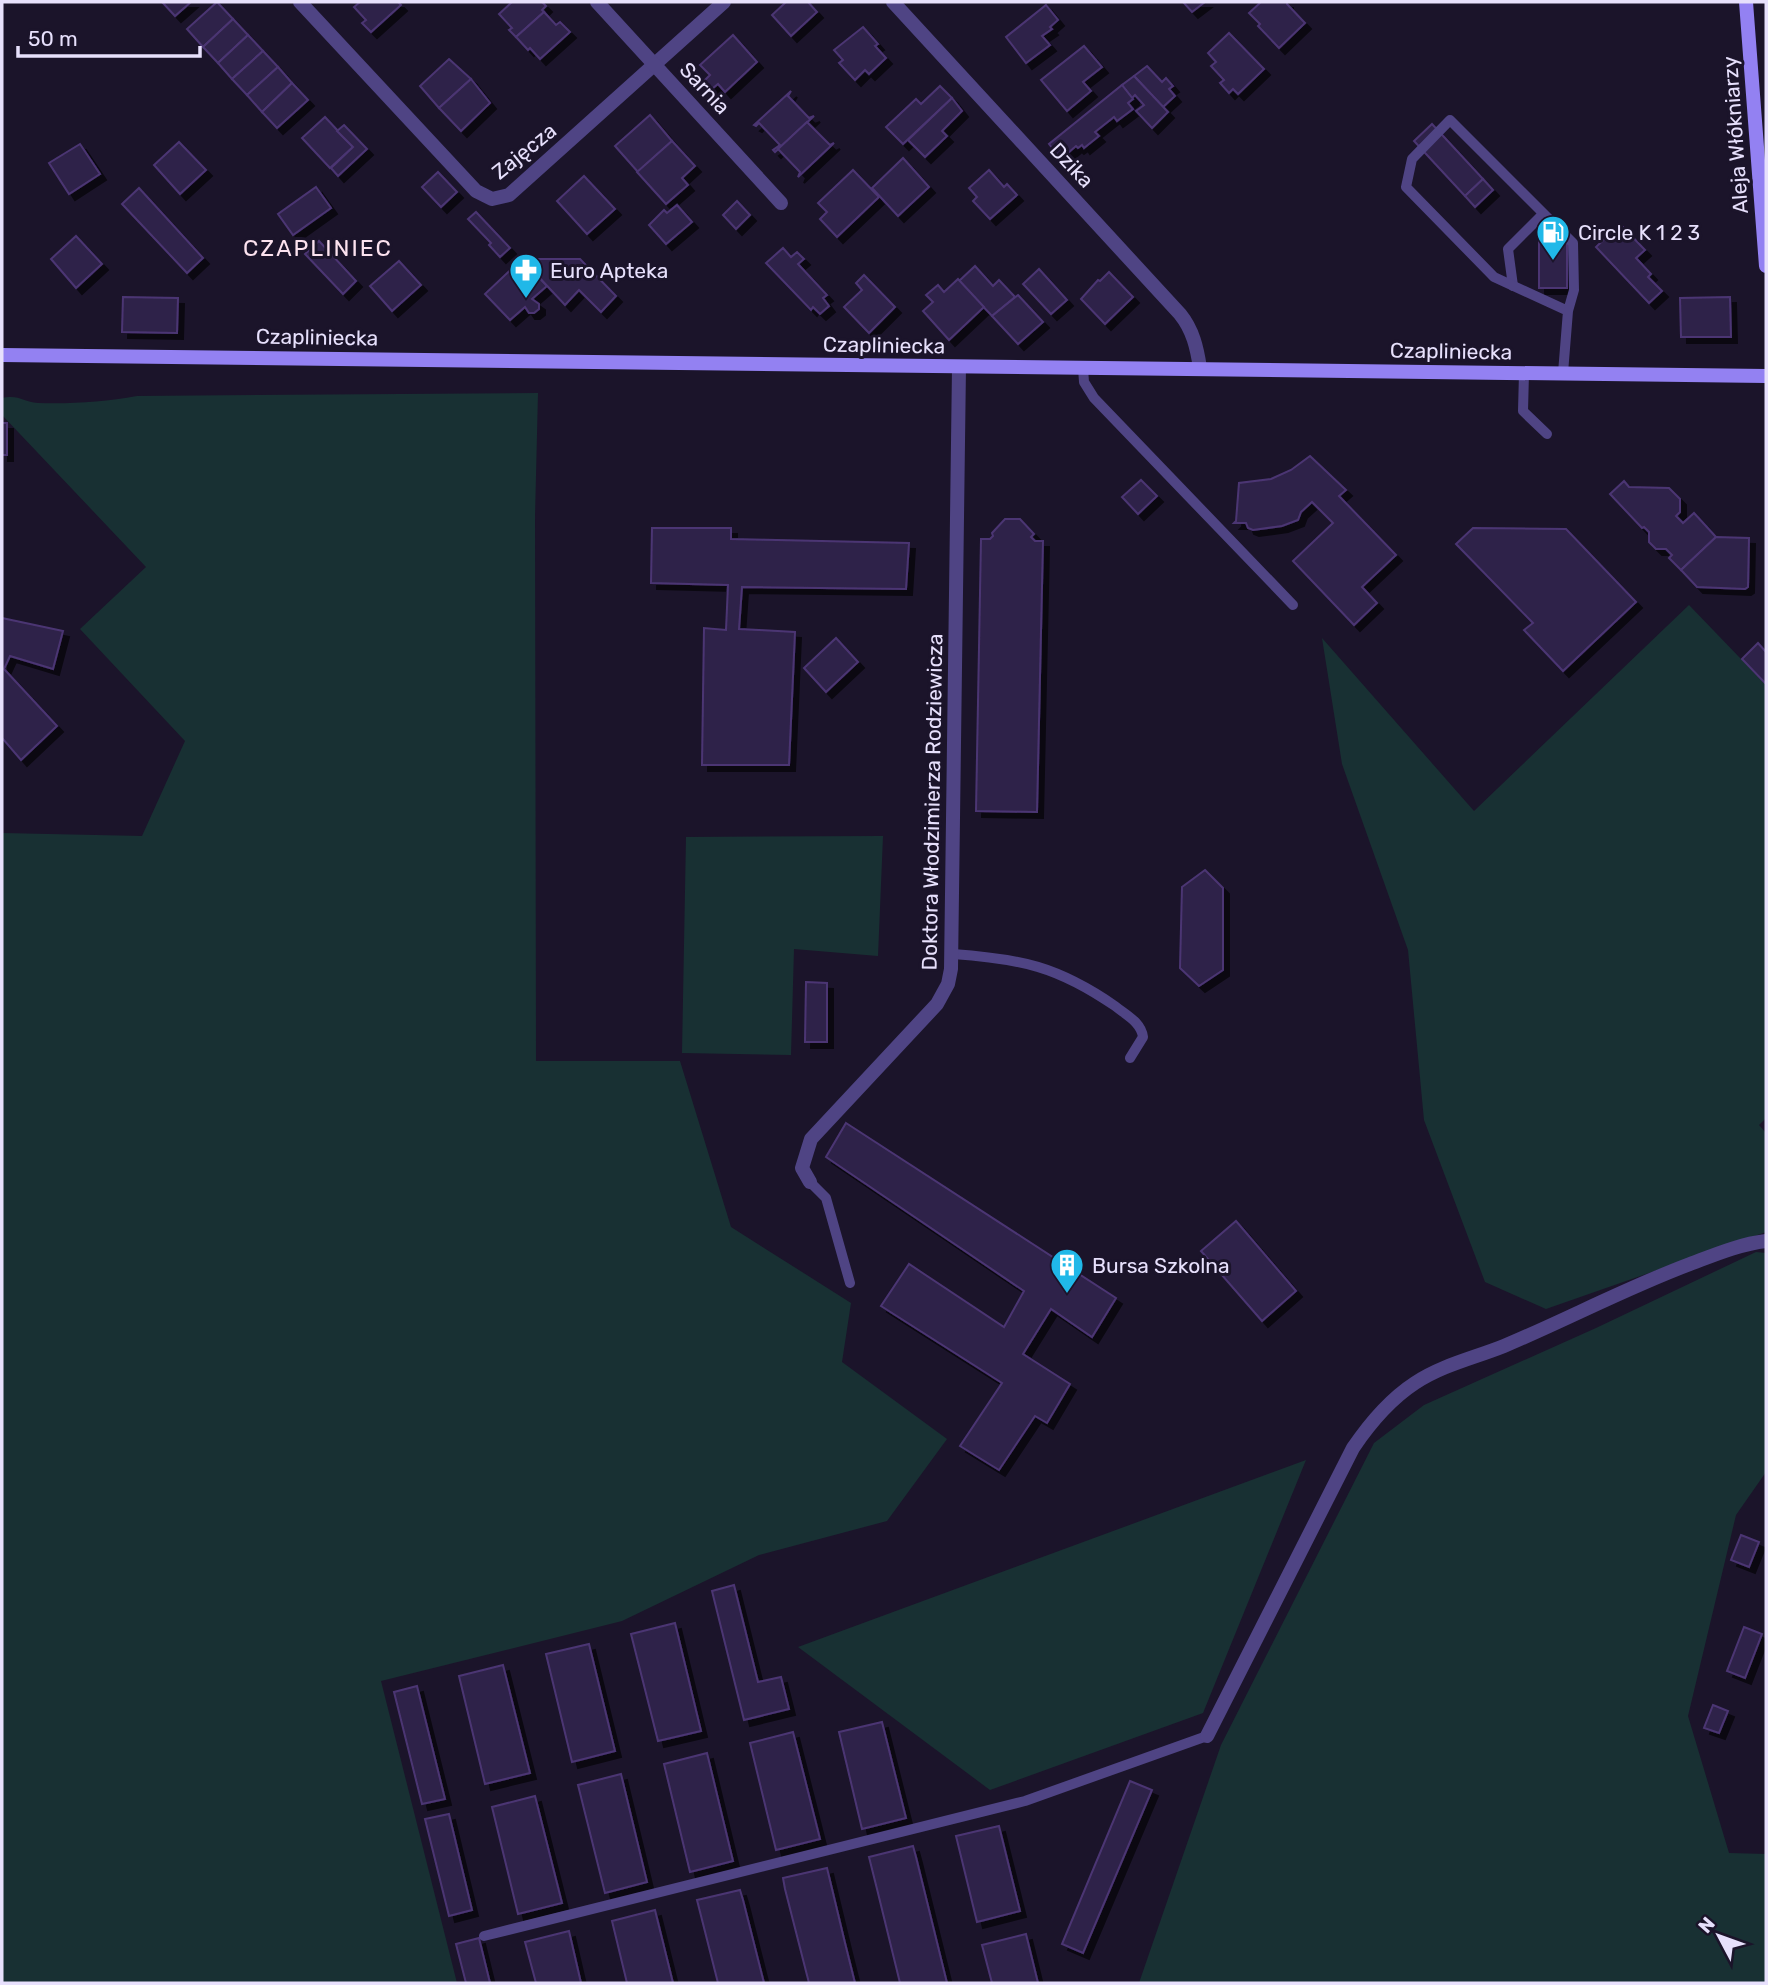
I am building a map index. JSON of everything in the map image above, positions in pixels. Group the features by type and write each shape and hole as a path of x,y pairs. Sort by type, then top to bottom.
{"main road":[{"name":"Aleja Włókniarzy","path":"1746,2 1766,266"},
{"name":"Czapliniecka","path":"2,355 1766,376"}],"street":[{"name":"Zajęcza","path":"300,2 476,191 492,198 509,195 724,2"},
{"name":"Sarnia","path":"597,2 781,203"},
{"name":"Dzika","path":"893,2 1180,314 1197,349 1200,368"},
{"name":"Doktora Włodzimierza Rodziewicza","path":"810,1182 802,1168 811,1139 937,1004 948,984 953,954 959,367"},
{"path":"1208,1736 1353,1448 1369,1425 1398,1395 1427,1375 1503,1346 1646,1281 1718,1254 1766,1241"}],"lane":[{"path":"1563,373 1568,311 1574,290 1573,243 1450,120 1412,159 1406,187 1494,277 1568,311"},
{"path":"1513,286 1508,249 1543,215"},
{"path":"1083,368 1084,382 1094,398 1293,605"},
{"path":"1524,373 1523,411 1547,434"},
{"path":"953,954 1005,957 1057,972 1087,988 1139,1025 1143,1037 1130,1058"},
{"path":"810,1182 826,1198 850,1283"},
{"path":"484,1936 1025,1801 1208,1736"}],"green space":[{"path":"538,393 535,517 536,1061 680,1061 731,1227 851,1303 842,1362 947,1439 887,1521 759,1555 622,1621 381,1681 457,1983 2,1983 2,833 142,836 185,741 80,629 146,567 2,415 2,398 63,403 137,396"},
{"path":"1689,605 1766,685 1766,1118 1759,1125 1766,1133 1766,1232 1546,1309 1485,1282 1424,1120 1408,950 1342,764 1322,638 1474,811"},
{"path":"883,836 878,956 794,949 791,1055 682,1053 686,837"},
{"path":"1756,1252 1766,1253 1766,1472 1736,1515 1688,1716 1729,1853 1766,1854 1766,1983 1139,1983 1221,1745 1374,1443 1424,1405"},
{"path":"1306,1460 1203,1713 990,1790 798,1647"}],"building":[{"path":"162,2 191,2 175,16"},
{"path":"217,2 233,19 203,47 187,29"},
{"path":"360,2 398,2 401,5 371,32 362,23 366,20 354,7"},
{"path":"512,2 542,2 546,6 542,10 544,12 516,37 509,30 512,28 499,14"},
{"path":"786,2 808,2 817,12 791,36 772,15"},
{"path":"1183,2 1205,2 1192,12"},
{"path":"1261,2 1287,2 1305,23 1279,48 1249,13"},
{"path":"1046,5 1058,20 1050,27 1052,29 1042,36 1050,45 1026,63 1006,37"},
{"path":"544,12 556,25 560,22 570,32 540,59 516,37"},
{"path":"233,19 248,35 218,63 203,47"},
{"path":"863,27 886,58 869,74 865,70 855,80 839,63 843,60 834,50"},
{"path":"1229,33 1264,69 1238,94 1233,89 1229,93 1220,83 1224,80 1211,66 1216,62 1208,53"},
{"path":"248,35 263,51 232,79 218,63"},
{"path":"733,35 757,62 725,92 718,84 712,89 704,81 710,75 700,65"},
{"path":"1084,46 1102,67 1083,82 1091,91 1067,111 1041,80"},
{"path":"263,51 278,67 247,95 232,79"},
{"path":"449,59 471,79 439,108 420,86"},
{"path":"1147,66 1162,82 1166,78 1173,86 1169,89 1175,96 1163,107 1134,76"},
{"path":"278,67 292,83 262,112 247,95"},
{"path":"1134,76 1168,112 1152,128 1136,111 1144,105 1135,95 1132,98 1122,85"},
{"path":"471,79 490,103 461,131 439,108"},
{"path":"292,83 308,100 277,128 262,112"},
{"path":"1122,85 1133,99 1128,103 1133,109 1117,121 1114,117 1095,132 1099,136 1084,148 1082,145 1078,148 1076,146 1061,159 1049,144"},
{"path":"940,86 952,98 903,144 886,127 916,99 921,104"},
{"path":"791,91 788,96 809,118 814,116 775,152 773,150 780,145 759,123 754,125"},
{"path":"952,98 962,111 942,131 947,136 925,157 908,140"},
{"path":"650,115 672,141 638,172 615,146"},
{"path":"325,117 353,147 330,168 302,138"},
{"path":"807,122 830,145 834,143 798,177 800,172 778,149"},
{"path":"1432,124 1483,179 1465,196 1414,141"},
{"path":"344,125 367,149 338,176 331,168 353,147 337,131"},
{"path":"672,141 695,166 682,178 688,185 666,204 637,172"},
{"path":"179,142 206,170 180,194 154,165"},
{"path":"80,144 100,174 69,194 49,163"},
{"path":"903,158 929,187 898,216 872,188"},
{"path":"853,170 879,197 837,237 820,219 827,212 818,203"},
{"path":"989,170 1004,187 1007,184 1017,195 990,219 973,201 977,197 969,188"},
{"path":"438,172 457,192 441,207 422,187"},
{"path":"584,176 615,209 587,234 557,201"},
{"path":"1483,179 1493,190 1475,207 1465,196"},
{"path":"316,187 331,208 293,235 278,214"},
{"path":"139,188 203,258 187,273 122,204"},
{"path":"737,201 750,215 736,229 723,215"},
{"path":"677,205 692,222 666,244 649,225 664,210 667,213"},
{"path":"476,212 510,248 500,257 489,245 491,243 468,219"},
{"path":"1620,224 1645,250 1636,258 1651,274 1648,277 1662,291 1649,303 1596,247"},
{"path":"76,236 102,264 76,288 51,259"},
{"name":"Circle K 1 2 3","path":"1539,236 1567,236 1567,288 1539,288"},
{"path":"319,241 356,281 343,294 305,254"},
{"path":"783,248 791,257 797,252 804,259 798,264 827,295 823,298 829,306 820,314 813,307 811,310 766,263"},
{"path":"522,259 547,286 532,299 539,304 539,309 529,313 525,307 510,320 485,294"},
{"path":"522,259 580,259 616,296 601,312 579,290 565,305"},
{"path":"399,261 421,285 392,311 370,286"},
{"path":"975,266 993,286 999,280 1015,297 992,316 959,281"},
{"path":"1039,269 1067,300 1051,314 1023,284"},
{"path":"1109,272 1133,297 1105,324 1081,299"},
{"path":"864,275 895,307 869,333 844,307 862,290 856,283"},
{"path":"958,279 984,307 949,340 923,311 933,302 926,295 938,285 944,292"},
{"path":"1018,295 1043,322 1018,344 992,316"},
{"path":"123,297 178,298 177,333 122,332"},
{"path":"1730,297 1731,337 1681,337 1680,298"},
{"path":"2,423 7,423 7,455 2,455"},
{"path":"1310,456 1346,490 1339,496 1396,555 1362,587 1377,603 1354,625 1293,561 1333,523 1312,502 1301,512 1298,520 1282,526 1253,530 1248,528 1246,523 1234,523 1239,483 1271,479 1291,470"},
{"path":"1141,480 1157,496 1138,514 1122,497"},
{"path":"1624,481 1629,487 1669,488 1680,499 1680,512 1676,516 1683,523 1694,513 1716,537 1681,570 1669,558 1672,555 1666,549 1656,549 1649,542 1649,532 1610,494"},
{"path":"1005,519 1020,519 1034,534 1031,537 1035,541 1043,541 1037,812 976,811 981,539 990,539"},
{"path":"652,528 731,528 731,539 909,543 906,589 742,587 739,629 795,632 789,765 702,765 704,628 726,630 728,585 651,583"},
{"path":"1473,528 1566,529 1636,602 1563,671 1524,630 1533,623 1456,544"},
{"path":"1716,537 1749,538 1748,587 1745,589 1697,587 1681,570"},
{"path":"2,618 63,631 53,669 10,656 4,669 57,726 21,760 2,738"},
{"path":"836,638 858,662 826,692 804,668"},
{"path":"1758,643 1766,652 1766,684 1742,659"},
{"path":"1205,870 1223,888 1223,970 1199,986 1180,968 1182,887"},
{"path":"806,982 827,983 827,1042 805,1042"},
{"name":"Bursa Szkolna","path":"846,1123 1116,1298 1092,1337 1051,1309 1023,1354 1070,1384 1047,1423 1035,1416 999,1470 960,1446 1002,1383 881,1306 909,1264 1004,1327 1024,1291 826,1157"},
{"path":"1236,1221 1296,1291 1262,1321 1201,1251"},
{"path":"1741,1535 1759,1542 1749,1567 1731,1560"},
{"path":"734,1585 758,1682 781,1677 789,1709 744,1720 712,1591"},
{"path":"675,1623 701,1731 658,1741 631,1634"},
{"path":"1744,1627 1762,1634 1745,1678 1727,1671"},
{"path":"589,1644 615,1751 572,1762 546,1654"},
{"path":"503,1665 530,1773 485,1784 459,1676"},
{"path":"417,1686 445,1799 422,1804 394,1692"},
{"path":"1713,1705 1728,1711 1719,1733 1704,1728"},
{"path":"882,1722 906,1818 862,1829 839,1732"},
{"path":"793,1732 820,1839 776,1850 750,1743"},
{"path":"707,1753 733,1861 690,1872 664,1764"},
{"path":"621,1774 647,1882 605,1893 578,1785"},
{"path":"1130,1781 1152,1790 1083,1953 1062,1944"},
{"path":"535,1796 562,1903 518,1914 492,1807"},
{"path":"449,1814 472,1910 449,1916 425,1819"},
{"path":"999,1826 1020,1911 977,1922 956,1836"},
{"path":"913,1846 947,1983 900,1983 869,1857"},
{"path":"827,1868 855,1983 809,1983 785,1889 783,1878"},
{"path":"740,1890 764,1983 718,1983 697,1900"},
{"path":"655,1910 673,1983 627,1983 612,1921"},
{"path":"569,1931 581,1983 536,1983 525,1942"},
{"path":"1026,1934 1038,1983 992,1983 982,1945"},
{"path":"479,1938 490,1983 466,1983 456,1944"}],"place":[{"name":"Circle K 1 2 3","path":"1553,262"},
{"name":"Euro Apteka","path":"526,300"},
{"name":"Bursa Szkolna","path":"1067,1295"}],"district":[{"name":"CZAPLINIEC","path":"318,248"}]}
